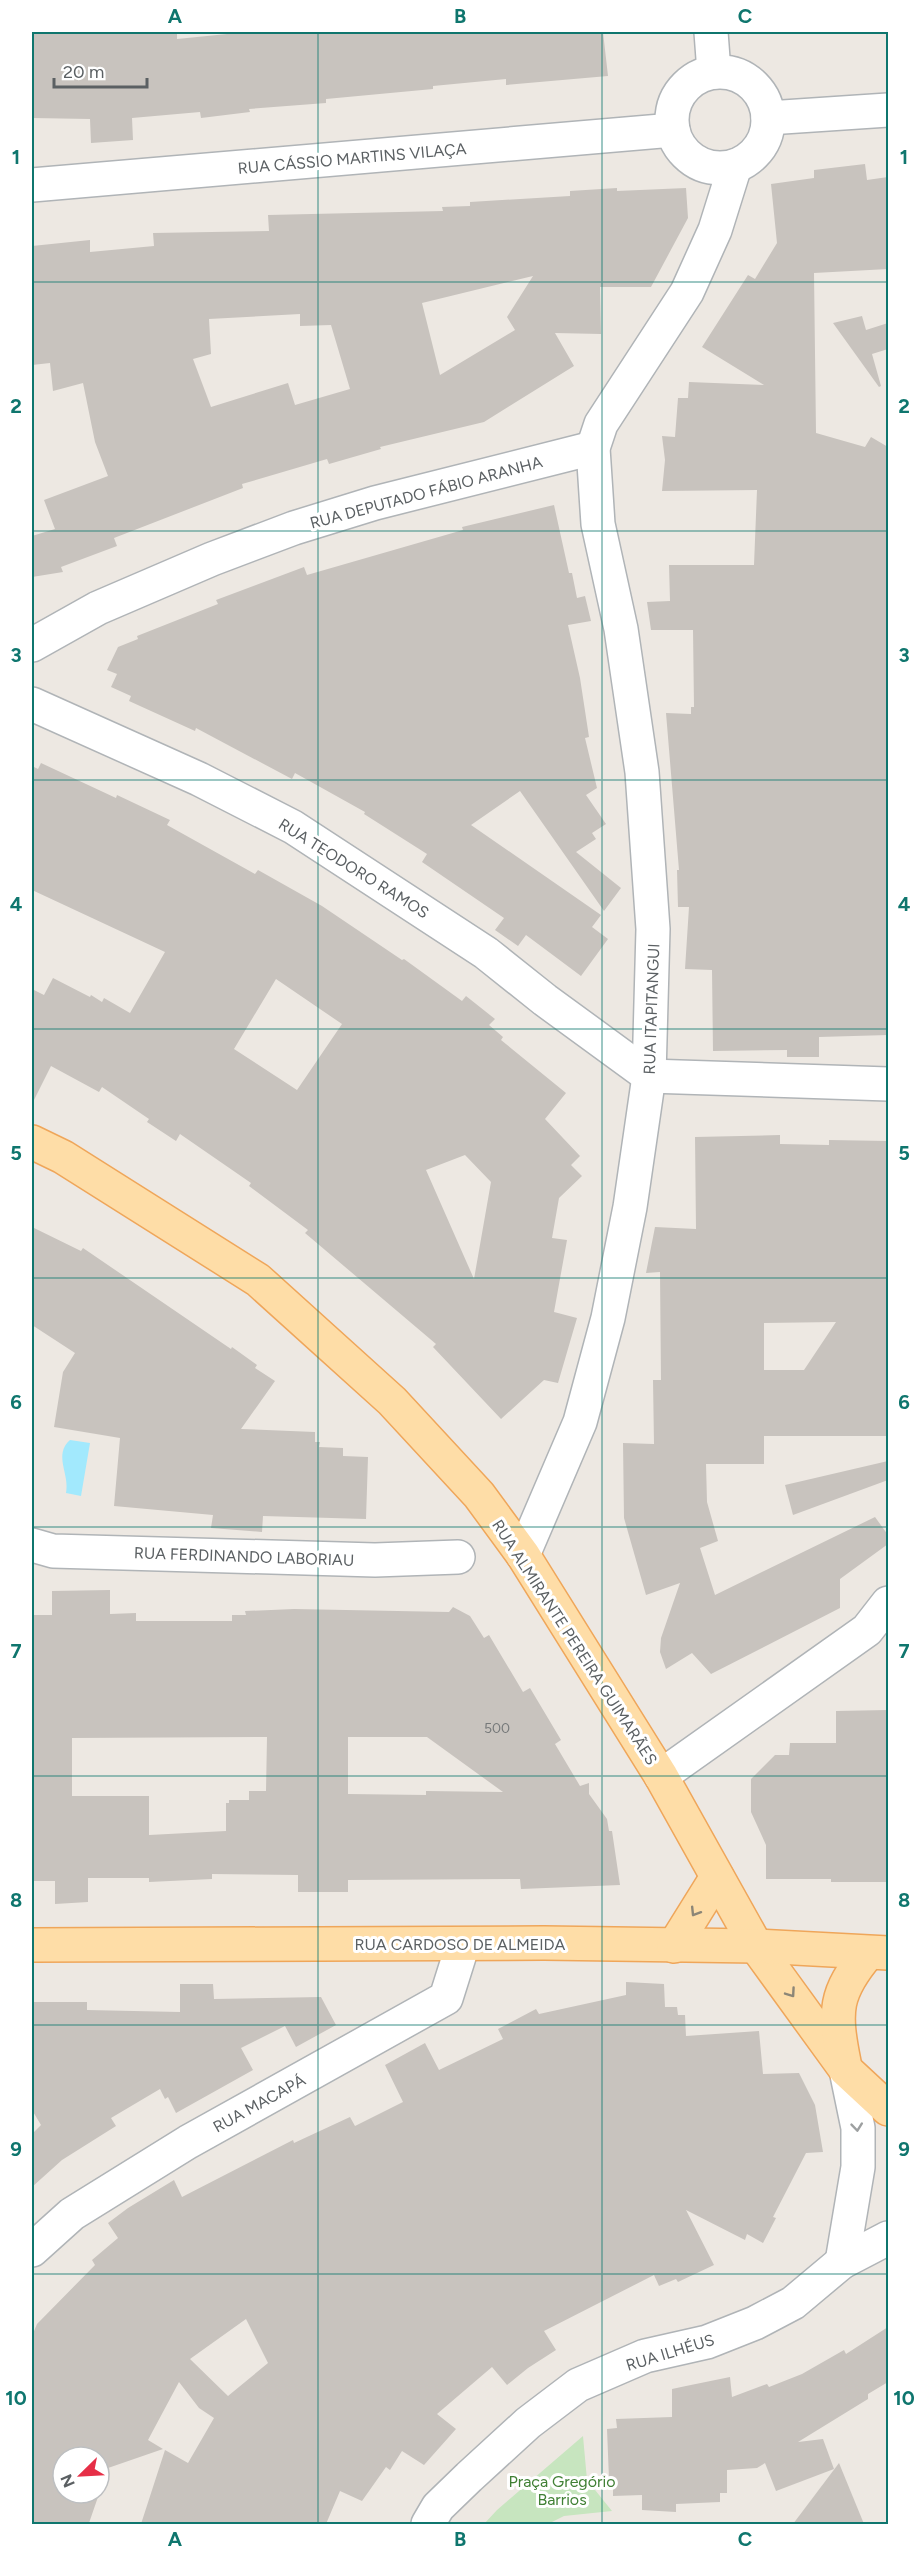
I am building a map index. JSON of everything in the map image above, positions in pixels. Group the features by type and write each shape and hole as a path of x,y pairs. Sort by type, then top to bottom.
{"main road":[{"name":"RUA ALMIRANTE PEREIRA GUIMARÃES","path":"32,1142 63,1157 258,1280 392,1401 479,1495 523,1555 661,1776 756,1946 846,2070 888,2109"},
{"path":"674,1946 717,1877"},
{"name":"RUA CARDOSO DE ALMEIDA","path":"32,1945 756,1946 878,1953"},
{"path":"846,2070 837,2024 841,1998 851,1973 878,1953"}],"street":[{"path":"711,32 714,72"},
{"path":"714,72 737,75 749,81 759,91 766,104 768,118 765,138 753,156 735,166 718,169 701,165 687,155 677,141 673,130 673,111 681,92 696,78 714,72"},
{"path":"768,118 888,110"},
{"name":"RUA CÁSSIO MARTINS VILAÇA","path":"32,185 673,130"},
{"path":"593,448 601,424 687,291 715,230 735,166"},
{"name":"RUA DEPUTADO FÁBIO ARANHA","path":"32,645 98,608 212,559 294,528 375,502 593,448"},
{"name":"RUA ITAPITANGUI","path":"523,1555 580,1422 605,1330 630,1206 649,1076 653,929 642,772 621,629 598,524 593,448"},
{"name":"RUA TEODORO RAMOS","path":"32,704 199,779 293,827 486,953 545,1000 649,1076"},
{"path":"649,1076 888,1084"},
{"name":"RUA FERDINANDO LABORIAU","path":"38,1549 375,1560 458,1557"},
{"path":"661,1776 867,1630 888,1603"},
{"name":"RUA MACAPÁ","path":"32,2250 72,2214 188,2142 446,1998 463,1944"},
{"path":"842,2262 858,2167 858,2128 846,2070"},
{"name":"RUA ILHÉUS","path":"428,2524 438,2507 503,2446 528,2423 578,2385 645,2356 707,2342 755,2323 793,2303 842,2262 888,2238"}],"green space":[{"name":"Praça Gregório Barrios","path":"583,2436 587,2480 612,2511 564,2516 548,2524 484,2524 497,2510"}],"water":[{"path":"70,1440 90,1443 81,1496 66,1493 62,1458 65,1446"}],"building":[{"path":"32,32 177,32 177,39 247,32 603,32 608,76 506,85 506,79 433,86 433,89 326,99 326,103 249,109 250,112 201,118 200,112 132,118 133,140 91,143 90,119 32,118"},
{"path":"865,164 867,180 888,177 888,269 814,273 816,433 865,447 871,437 888,447 888,1035 819,1037 819,1057 787,1057 787,1050 713,1051 712,970 685,969 689,907 678,907 677,870 679,870 666,713 691,714 691,707 694,707 693,630 651,630 647,602 670,601 669,565 754,565 757,490 662,491 665,460 662,436 675,437 678,398 688,398 689,382 764,385 702,347 748,275 755,279 777,243 771,184 814,178 814,170"},
{"path":"686,188 688,218 651,287 600,287 601,334 555,333 574,366 484,422 380,447 381,449 329,464 327,459 242,484 243,488 114,538 117,546 61,567 63,572 32,577 32,536 55,529 44,500 108,476 95,442 83,383 53,391 50,363 32,365 32,246 90,240 90,252 154,246 153,233 269,231 268,215 443,211 442,207 470,206 470,202 570,196 570,191","holes":["533,276 507,317 515,330 440,375 422,303","300,314 300,326 331,325 350,389 295,405 288,383 211,407 193,359 211,354 209,319"]},
{"path":"862,316 866,330 888,323 888,349 872,354 881,386 879,387 833,323"},
{"path":"554,505 569,573 572,573 577,598 585,596 591,621 568,625 580,678 589,737 585,738 597,788 586,795 606,824 592,833 596,839 576,852 621,888 604,911 520,791 471,825 601,915 592,927 608,939 581,976 526,935 518,946 495,930 504,918 422,862 427,854 364,814 365,812 295,773 292,779 196,728 195,731 129,701 131,696 111,687 117,674 107,670 118,647 138,639 137,636 218,604 216,600 304,567 307,575 463,530 462,527"},
{"path":"41,763 170,820 167,825 255,874 258,870 322,906 402,960 404,959 462,1001 466,996 495,1019 489,1025 503,1037 501,1040 566,1093 545,1119 580,1156 571,1165 582,1176 559,1198 552,1238 567,1240 554,1312 577,1318 558,1383 544,1380 501,1419 433,1347 436,1344 305,1233 308,1230 249,1186 251,1183 180,1134 176,1141 147,1122 149,1119 102,1087 99,1092 51,1066 32,1104 32,989 44,995 53,978 102,1002 104,998 130,1013 165,952 32,890 32,766 38,769","holes":["276,979 342,1024 297,1090 234,1049","465,1155 491,1182 474,1279 426,1170"]},
{"path":"780,1135 780,1144 829,1145 829,1140 888,1141 888,1436 764,1436 764,1464 706,1464 707,1502 718,1541 700,1548 715,1595 875,1517 888,1535 888,1544 840,1579 840,1608 711,1674 692,1653 666,1669 660,1652 661,1638 680,1583 646,1595 624,1518 623,1443 654,1444 653,1380 661,1380 660,1272 646,1273 655,1227 696,1229 695,1137","holes":["836,1322 804,1370 764,1370 764,1323"]},
{"path":"32,1227 81,1251 83,1248 231,1349 232,1347 257,1365 255,1368 275,1381 241,1429 315,1432 315,1442 320,1442 319,1447 343,1448 343,1456 368,1457 366,1519 263,1516 262,1532 211,1528 213,1515 114,1506 120,1438 54,1427 63,1372 75,1353 32,1325"},
{"path":"888,1461 888,1480 793,1515 785,1485"},
{"path":"110,1590 110,1614 136,1613 136,1621 232,1621 232,1615 246,1615 245,1611 294,1609 449,1612 453,1607 470,1616 484,1638 489,1635 523,1692 530,1688 561,1740 555,1744 580,1786 589,1783 589,1794 607,1819 609,1831 612,1831 620,1885 521,1889 520,1879 348,1880 348,1892 298,1892 298,1875 212,1874 212,1879 149,1882 149,1878 88,1878 88,1902 55,1904 55,1881 32,1881 32,1615 52,1615 52,1591","holes":["267,1737 266,1791 249,1791 249,1800 229,1800 229,1803 226,1803 226,1831 149,1835 149,1796 72,1796 72,1738","348,1737 427,1737 503,1792 426,1791 426,1795 348,1794"]},
{"path":"888,1710 888,1882 766,1879 766,1845 751,1812 751,1779 775,1755 789,1755 790,1743 836,1743 836,1711"},
{"path":"626,1982 664,1984 665,2007 677,2007 678,2015 685,2015 686,2036 759,2031 763,2074 799,2073 815,2105 823,2152 806,2153 773,2217 776,2218 763,2243 747,2234 745,2240 686,2210 714,2265 678,2282 676,2279 659,2286 654,2275 544,2331 556,2350 507,2385 492,2367 437,2414 456,2429 424,2465 402,2451 390,2470 386,2467 362,2501 340,2491 326,2524 141,2524 165,2450 188,2463 214,2418 199,2408 179,2382 148,2440 163,2449 111,2467 111,2445 51,2445 51,2505 95,2505 89,2523 86,2524 32,2524 32,2336 37,2324 95,2265 92,2260 118,2238 108,2223 174,2180 182,2197 293,2140 294,2143 350,2117 355,2126 403,2102 385,2065 425,2043 439,2070 503,2039 498,2029 536,2009 539,2014 626,1995","holes":["246,2319 268,2363 228,2396 190,2359"]},
{"path":"180,1984 213,1984 214,1999 321,1997 336,2025 296,2047 285,2026 241,2048 253,2070 176,2113 168,2097 165,2099 160,2089 111,2118 116,2126 62,2160 32,2187 32,2134 41,2125 32,2110 32,2002 87,2002 87,2010 180,2012"},
{"path":"888,2327 888,2382 868,2394 868,2399 798,2442 823,2439 834,2469 776,2491 765,2463 757,2468 727,2470 727,2493 720,2493 720,2502 676,2504 676,2512 642,2510 642,2495 613,2496 613,2478 609,2479 607,2429 617,2428 616,2419 672,2417 672,2389 686,2386 730,2377 732,2397 767,2384 769,2387 802,2374 844,2350 846,2354"},
{"path":"839,2463 864,2524 793,2524"}]}
